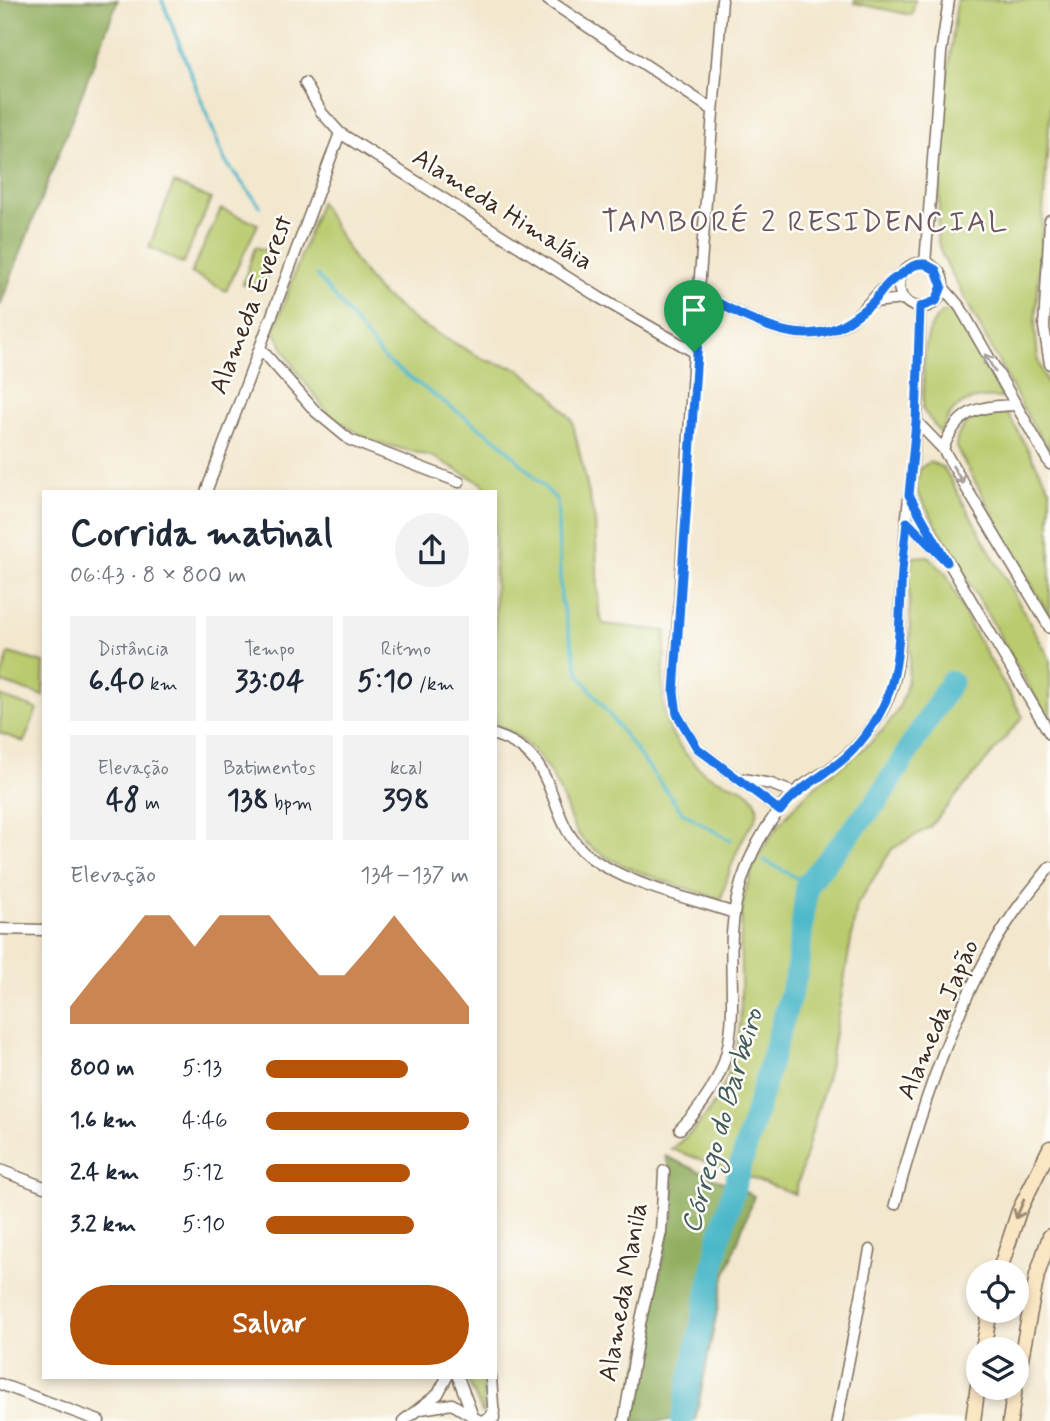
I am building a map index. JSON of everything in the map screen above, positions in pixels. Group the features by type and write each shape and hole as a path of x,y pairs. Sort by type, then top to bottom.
{"main road":[{"path":"1003,1260 1019,1211 1050,1148"},
{"path":"1025,1337 1038,1275 1050,1236"},
{"path":"973,1421 976,1400"},
{"path":"1010,1421 1013,1400"}],"street":[{"path":"548,0 713,110"},
{"path":"722,0 701,294 694,352 674,692 677,714 697,748 740,778 780,811"},
{"path":"925,264 941,54 949,0"},
{"name":"Alameda Himaláia","path":"305,83 322,113 340,133 600,298 694,352"},
{"name":"Alameda Everest","path":"206,490 340,133"},
{"path":"1050,220 1044,327 1050,364"},
{"path":"701,294 780,332 807,335 835,329 873,302 882,287 912,265 925,264 936,270 942,286 960,307 1050,464"},
{"path":"902,274 899,289 904,299"},
{"path":"873,302 904,299 920,307 936,301 942,286"},
{"path":"680,1129 713,1089 727,1056 734,991 734,913 748,860 760,838 794,793 852,751 885,707 900,651 901,589 916,422 920,307"},
{"path":"260,348 316,412 350,440 458,482"},
{"path":"943,449 948,436 965,414 981,407 1014,405"},
{"path":"916,422 943,449 1050,628"},
{"path":"909,495 1050,734"},
{"path":"907,522 947,562"},
{"path":"497,736 522,748 536,761 547,778 563,824 589,856 626,876 734,913"},
{"path":"740,778 771,784 794,793"},
{"name":"Alameda Japão","path":"895,1204 949,1040 987,958 1013,914 1050,867"},
{"path":"0,929 42,930"},
{"path":"0,1171 42,1185"},
{"name":"Alameda Manila","path":"624,1421 640,1324 662,1232 664,1171"},
{"path":"837,1421 870,1250"},
{"path":"403,1421 438,1394 446,1379"},
{"path":"459,1379 473,1419"},
{"path":"421,1409 452,1404 473,1419 484,1421 494,1416 491,1379"},
{"path":"0,1384 99,1421"}],"green space":[{"path":"0,0 118,0 0,306"},
{"path":"855,0 915,0 912,15 854,3"},
{"path":"957,0 1050,0 1050,114 1035,326 1038,361 1050,391 1050,450 1031,423 942,255 937,238 946,88"},
{"path":"174,183 211,199 183,264 149,247"},
{"path":"320,202 353,258 378,291 418,323 485,360 519,369 549,392 572,420 595,521 599,612 603,624 666,631 663,696 665,717 675,740 705,773 743,789 754,799 757,806 757,816 743,838 721,899 648,875 594,850 576,831 546,766 529,746 497,725 497,490 485,490 483,484 434,457 371,441 330,416 295,369 274,331"},
{"path":"221,209 258,224 226,291 191,273"},
{"path":"255,247 275,253 262,291 243,284"},
{"path":"943,312 953,312 1003,398 981,398 964,403 950,414 941,434 923,410 926,343 935,320"},
{"path":"987,412 1008,414 1050,489 1050,618 956,447 962,429 975,417"},
{"path":"930,462 944,468 1050,659 1050,723 916,490 920,468"},
{"path":"928,556 947,575 972,629 1023,717 930,827 892,849 857,905 829,1068 795,1194 671,1149 704,1118 726,1082 733,1062 740,1020 742,917 752,871 764,847 789,812 819,783 874,739 899,707 905,693 910,659 909,570 913,557"},
{"path":"9,653 42,662 42,696 0,682"},
{"path":"0,696 37,709 24,742 0,733"},
{"path":"665,1156 754,1196 723,1282 695,1421 631,1421 633,1393 674,1210 673,1176"},
{"path":"467,1379 484,1379 483,1414"}],"waterway":[{"name":"Córrego do Barbeiro","path":"162,0 225,161 260,206"},
{"name":"Córrego do Barbeiro","path":"317,275 385,360 500,442 557,500 561,599 579,674 682,812 731,841"},
{"name":"Córrego do Barbeiro","path":"682,1421 719,1239 797,972 807,884 877,801 951,682"},
{"name":"Córrego do Barbeiro","path":"764,860 807,884"}],"district":[{"name":"TAMBORÉ 2 RESIDENCIAL","path":"805,222"}],"route":[{"path":"912,265 931,266 942,280 941,292 936,301 920,307 916,422 909,495 947,562 907,522 901,589 900,651 885,707 852,751 794,793 780,811 740,778 709,759 697,748 686,734 677,714 674,692 675,659 694,352 701,294 780,332 807,335 835,329 848,321 873,302 882,287 912,265"}]}
